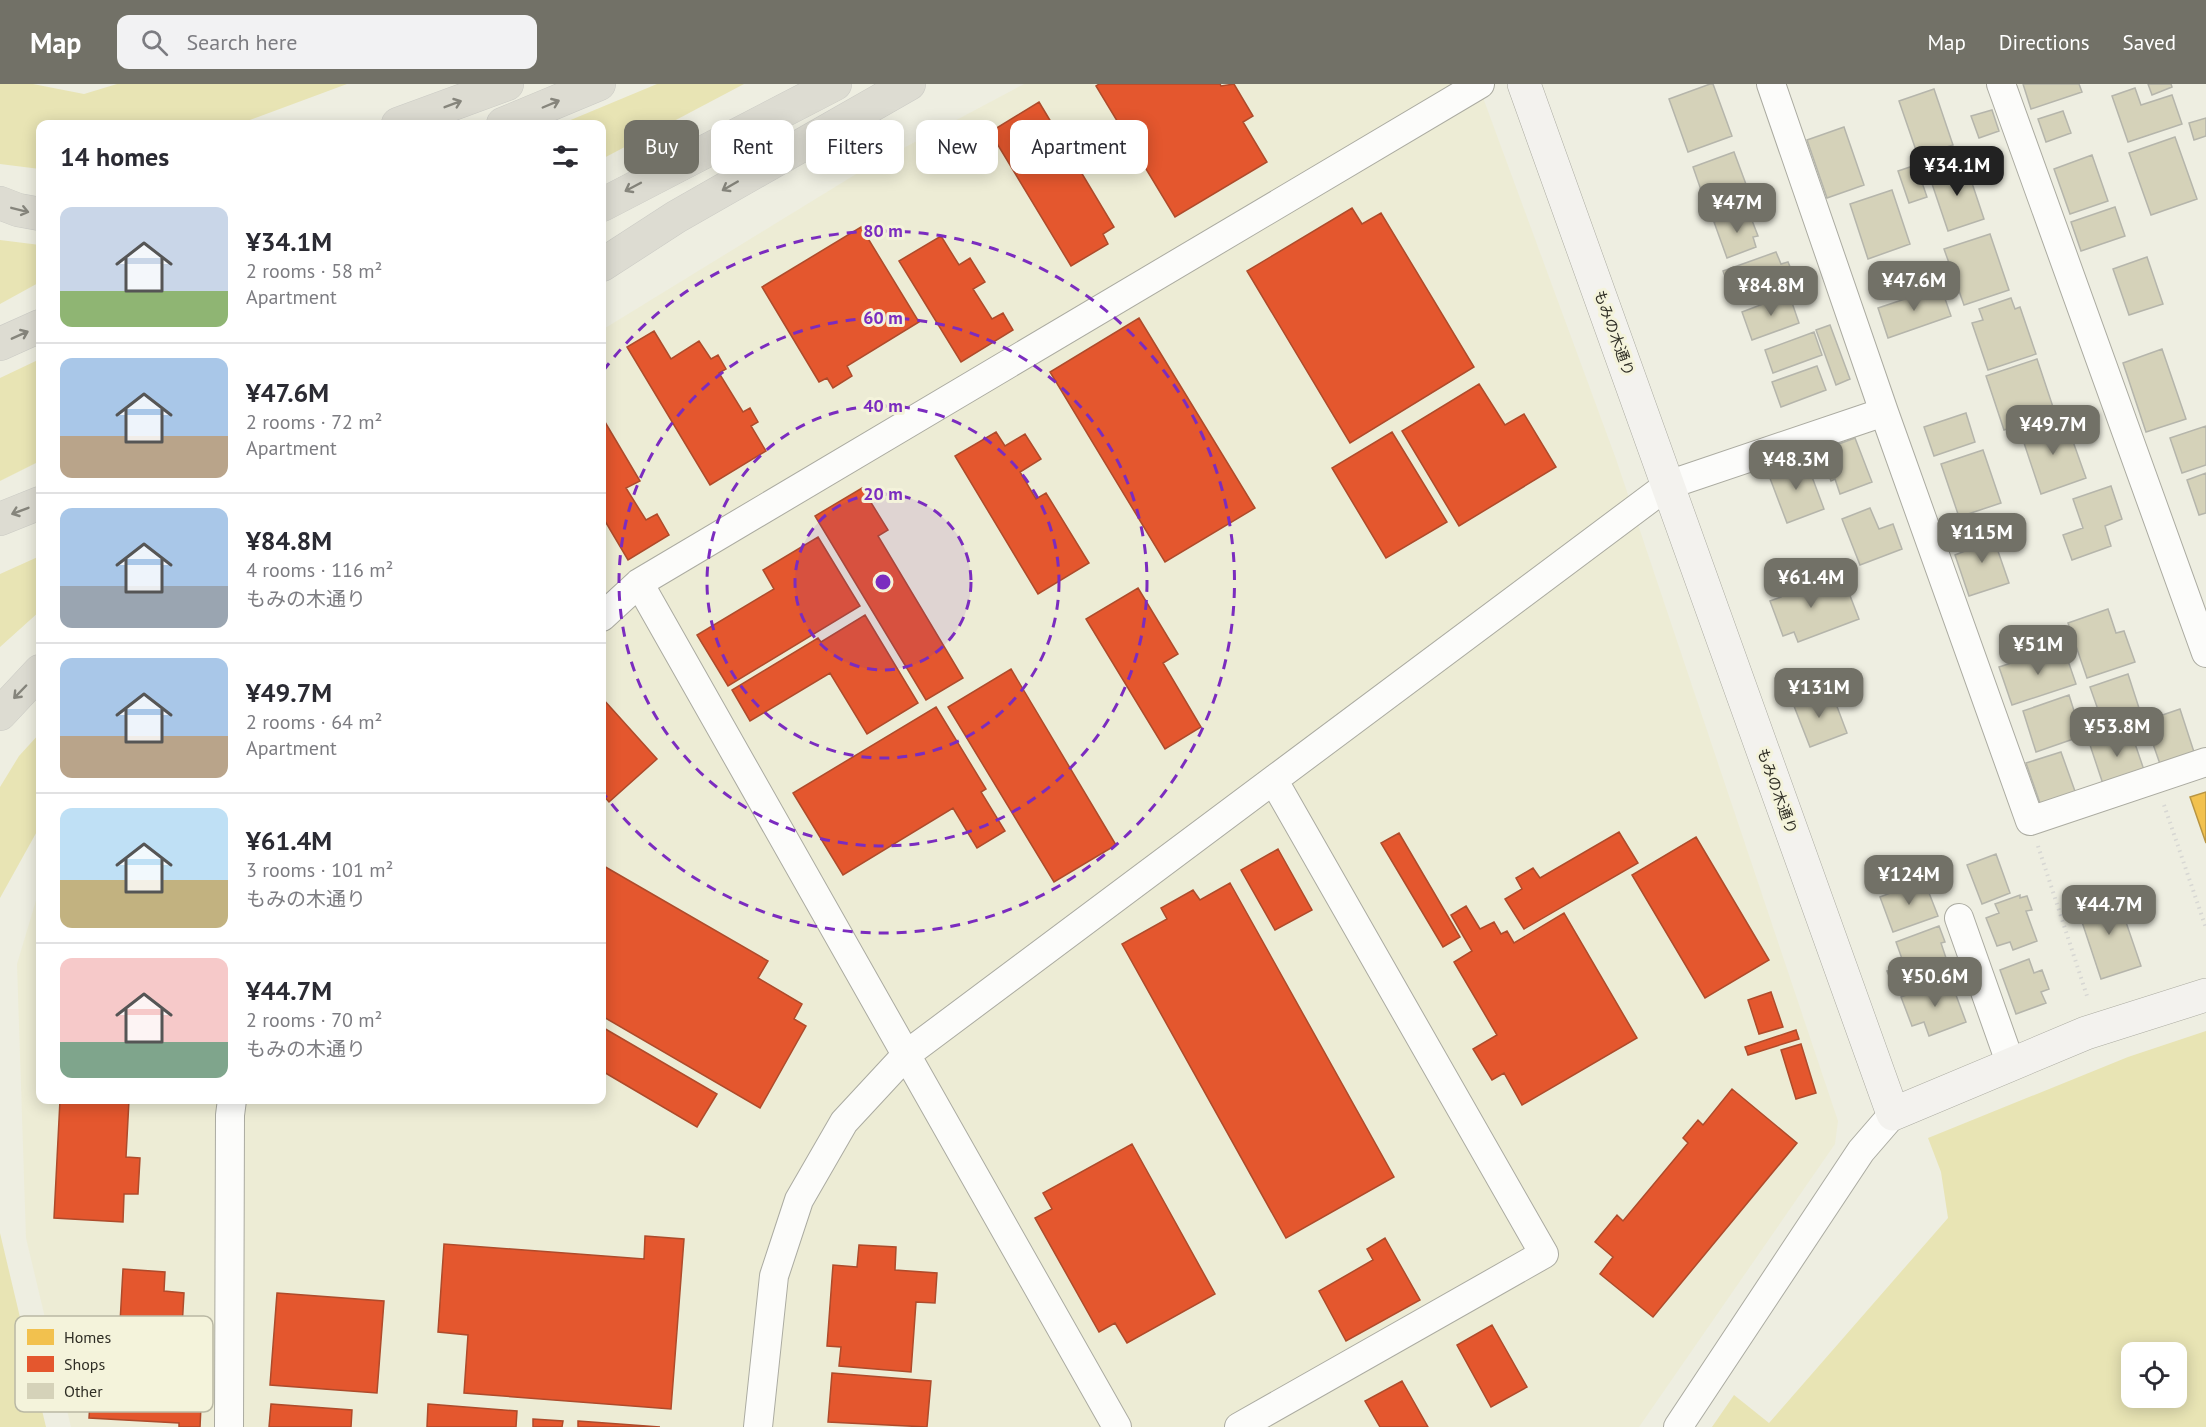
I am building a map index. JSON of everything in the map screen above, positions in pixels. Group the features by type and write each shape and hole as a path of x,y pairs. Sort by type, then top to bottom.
{"highway":[{"path":"409,120 507,84"},
{"path":"513,120 599,84"},
{"path":"606,202 835,84"},
{"path":"606,262 676,217 909,84"},
{"path":"0,203 36,213"},
{"path":"0,344 36,328"},
{"path":"0,519 36,505"},
{"path":"0,714 36,675"}],"street":[{"path":"606,613 639,583 1480,84"},
{"name":"もみの木通り","path":"1524,84 1893,1114"},
{"path":"1771,84 1884,412 2030,821 2206,762"},
{"path":"2001,84 2206,653"},
{"path":"758,1427 774,1275 799,1200 844,1122 908,1054 1668,485 1884,412"},
{"path":"639,583 908,1054 1117,1427"},
{"path":"1239,1427 1544,1254 1274,781"},
{"path":"1959,918 2011,1065"},
{"path":"1678,1427 1861,1151 1893,1114 2086,1033 2206,995"},
{"path":"229,1427 231,1104"}],"path":[{"path":"2156,779 2206,928"},
{"path":"2030,821 2088,1000"}],"shaded area":[{"path":"0,84 33,84 84,94 117,84 347,84 250,120 36,120 36,168 0,164"},
{"path":"657,84 744,84 676,120 624,120 624,147 606,157 606,120 571,120"},
{"path":"1024,84 1478,84 1616,459 1838,1121 1835,1144 1639,1427 71,1427 67,1412 213,1412 213,1316 45,1316 26,1238 17,964 36,900 36,1104 606,1104 606,328 856,174 904,174 904,148 916,141 916,174 998,174 998,120 956,120"},
{"path":"0,240 36,244 36,284 0,304"},
{"path":"36,361 36,463 0,481 0,378"},
{"path":"36,558 36,615 0,647 0,574"},
{"path":"36,737 36,833 0,898 0,787 19,756"},
{"path":"2206,1031 2206,1427 1712,1427 1734,1395 1769,1423 1948,1218 1941,1172 1928,1138 2128,1057"},
{"path":"0,1233 20,1316 15,1316 15,1412 42,1412 46,1427 0,1427"}],"building: Homes":[{"path":"2206,792 2206,843 2190,797"}],"building: Shops":[{"path":"1099,84 1220,84 1221,86 1234,84 1253,116 1243,122 1267,162 1175,217 1148,172 1148,120 1117,120 1096,86"},
{"path":"1039,102 1050,120 1010,120 1010,165 998,145 998,127"},
{"path":"1015,174 1082,174 1114,227 1103,234 1108,244 1071,266"},
{"path":"1352,208 1362,224 1381,213 1474,367 1350,443 1247,271"},
{"path":"861,227 919,322 847,366 852,376 833,388 827,378 819,382 762,287"},
{"path":"941,236 959,265 970,258 985,282 973,289 992,319 1003,313 1013,330 961,362 899,261"},
{"path":"1139,318 1255,508 1165,562 1050,372"},
{"path":"654,331 671,359 699,341 711,359 718,355 726,369 719,373 743,412 750,408 758,422 751,426 766,451 710,485 627,347"},
{"path":"1479,384 1505,425 1524,414 1556,467 1459,526 1402,431"},
{"path":"606,424 640,481 626,488 646,520 657,514 669,535 628,560 606,523"},
{"path":"996,432 1005,446 1025,434 1041,459 1020,472 1036,499 1046,493 1089,563 1038,594 955,456"},
{"path":"1392,432 1447,522 1386,558 1332,468"},
{"path":"862,488 888,530 878,536 963,678 926,700 815,516"},
{"path":"818,537 860,606 728,686 697,635 774,589 763,570"},
{"path":"1138,588 1178,654 1163,663 1201,727 1165,749 1086,619"},
{"path":"865,615 918,703 867,734 830,673 750,721 732,690 818,638 821,642"},
{"path":"1011,669 1116,845 1054,882 948,707"},
{"path":"606,702 657,759 609,802 606,799"},
{"path":"936,707 986,789 981,792 1005,831 977,848 953,808 843,875 793,793"},
{"path":"1619,832 1638,863 1524,929 1505,899 1522,889 1516,878 1533,868 1540,878"},
{"path":"1399,833 1460,937 1443,947 1381,843"},
{"path":"1696,837 1769,960 1705,998 1632,875"},
{"path":"1278,849 1312,910 1275,930 1241,870"},
{"path":"606,867 768,961 758,978 802,1004 794,1019 806,1026 760,1108 606,1018"},
{"path":"1230,883 1394,1177 1286,1238 1122,944 1167,919 1161,908 1193,890 1200,900"},
{"path":"1466,906 1480,929 1494,922 1501,934 1507,931 1514,943 1564,913 1637,1038 1522,1105 1504,1073 1492,1080 1473,1049 1497,1035 1454,962 1472,951 1451,915"},
{"path":"1771,992 1783,1027 1759,1034 1748,1000"},
{"path":"606,1029 717,1094 697,1127 606,1073"},
{"path":"1796,1030 1799,1039 1748,1055 1745,1047"},
{"path":"1801,1044 1816,1093 1796,1099 1781,1050"},
{"path":"1732,1089 1797,1143 1653,1317 1600,1274 1613,1257 1595,1242 1617,1215 1623,1221 1688,1143 1683,1138 1698,1120 1703,1125"},
{"path":"60,1104 129,1104 126,1157 140,1158 138,1194 124,1194 123,1222 54,1218"},
{"path":"1132,1144 1215,1294 1127,1343 1115,1323 1099,1332 1035,1218 1052,1209 1043,1193"},
{"path":"645,1236 684,1239 671,1409 464,1393 468,1335 438,1332 444,1244 644,1259"},
{"path":"1385,1238 1420,1300 1346,1341 1319,1291 1373,1260 1367,1249"},
{"path":"859,1245 896,1247 895,1270 937,1273 935,1303 916,1302 911,1372 839,1366 841,1347 827,1346 833,1265 857,1267"},
{"path":"123,1269 165,1272 164,1291 184,1293 183,1316 120,1316"},
{"path":"277,1293 384,1301 377,1393 270,1385"},
{"path":"1492,1325 1527,1387 1491,1407 1457,1345"},
{"path":"832,1373 931,1381 927,1427 828,1422"},
{"path":"1402,1381 1428,1427 1380,1427 1365,1401"},
{"path":"271,1404 352,1410 351,1427 269,1427"},
{"path":"428,1404 517,1411 516,1427 427,1427"},
{"path":"89,1412 201,1412 200,1427 179,1427 179,1423 89,1418"},
{"path":"533,1419 563,1421 562,1427 533,1427"},
{"path":"578,1421 660,1427 578,1427"}],"building: Other":[{"path":"1713,84 1732,136 1688,152 1669,99"},
{"path":"2023,84 2079,84 2082,92 2031,109"},
{"path":"2148,84 2171,84 2172,87 2152,95"},
{"path":"2135,88 2141,105 2172,95 2182,124 2128,142 2112,96"},
{"path":"1934,89 1953,145 1918,156 1899,101"},
{"path":"1992,110 1999,131 1979,138 1971,116"},
{"path":"2063,111 2071,133 2046,142 2038,119"},
{"path":"2206,118 2206,136 2194,140 2189,123"},
{"path":"1844,127 1864,185 1827,198 1807,140"},
{"path":"2175,137 2197,199 2151,215 2129,153"},
{"path":"1734,152 1750,195 1708,210 1693,167"},
{"path":"2092,155 2108,201 2070,214 2054,169"},
{"path":"1965,162 1984,219 1948,231 1929,175"},
{"path":"1916,165 1927,197 1909,203 1898,171"},
{"path":"1892,190 1910,244 1868,259 1850,204"},
{"path":"2115,207 2125,236 2081,251 2071,222"},
{"path":"1748,210 1758,236 1753,237 1756,247 1727,258 1714,222"},
{"path":"1990,234 2009,290 1964,305 1944,249"},
{"path":"1776,252 1781,264 1788,262 1795,279 1734,301 1723,271"},
{"path":"2147,257 2163,304 2129,315 2113,269"},
{"path":"1941,287 1951,316 1888,338 1878,308"},
{"path":"1789,294 1799,323 1752,340 1742,312"},
{"path":"2011,298 2015,309 2020,307 2036,354 1988,370 1972,323 1983,320 1979,309"},
{"path":"1830,325 1850,379 1836,385 1816,330"},
{"path":"1814,332 1822,355 1773,373 1765,350"},
{"path":"2162,349 2186,419 2146,432 2123,363"},
{"path":"2037,359 2055,413 2004,430 1986,376"},
{"path":"1817,366 1826,390 1781,407 1772,382"},
{"path":"1966,413 1975,442 1934,456 1924,427"},
{"path":"2065,419 2086,478 2041,494 2021,434"},
{"path":"2206,426 2206,465 2182,473 2170,438"},
{"path":"1855,438 1872,482 1840,494 1835,479 1831,481 1820,451"},
{"path":"1983,450 2001,503 1959,517 1941,464"},
{"path":"1805,458 1824,509 1787,523 1768,473"},
{"path":"2206,473 2206,513 2199,515 2187,480"},
{"path":"2111,486 2122,519 2105,526 2111,546 2072,560 2063,535 2083,528 2073,499"},
{"path":"1870,508 1879,529 1893,524 1902,549 1860,565 1842,519"},
{"path":"1990,528 2009,583 1969,596 1955,555 1970,549 1965,536"},
{"path":"1800,573 1809,596 1840,585 1844,595 1849,593 1859,619 1798,642 1794,632 1783,636 1770,601 1781,597 1775,582"},
{"path":"2108,609 2116,633 2124,631 2135,662 2087,678 2068,623"},
{"path":"2063,646 2076,684 2012,705 1999,667"},
{"path":"2128,674 2139,708 2102,721 2090,687"},
{"path":"1810,694 1814,704 1833,696 1847,733 1810,747 1792,701"},
{"path":"2069,695 2082,736 2036,752 2023,711"},
{"path":"2180,709 2194,752 2160,764 2145,721"},
{"path":"2130,729 2145,773 2104,787 2089,742"},
{"path":"2061,752 2076,794 2041,806 2026,763"},
{"path":"1996,854 2010,893 1982,904 1967,865"},
{"path":"1924,880 1938,916 1893,932 1880,897"},
{"path":"2116,893 2141,966 2101,979 2077,907"},
{"path":"2020,895 2020,898 2027,896 2032,910 2026,911 2037,941 2013,950 2010,942 1997,946 1986,918 1999,913 1995,904"},
{"path":"1939,926 1945,942 1941,943 1947,961 1942,963 1945,970 1911,984 1896,942"},
{"path":"2029,959 2034,973 2042,970 2049,989 2041,992 2046,1003 2016,1014 2000,970"},
{"path":"1897,968 1902,982 1893,986 1887,971"},
{"path":"1950,979 1966,1022 1929,1036 1924,1022 1912,1026 1901,997"}]}
